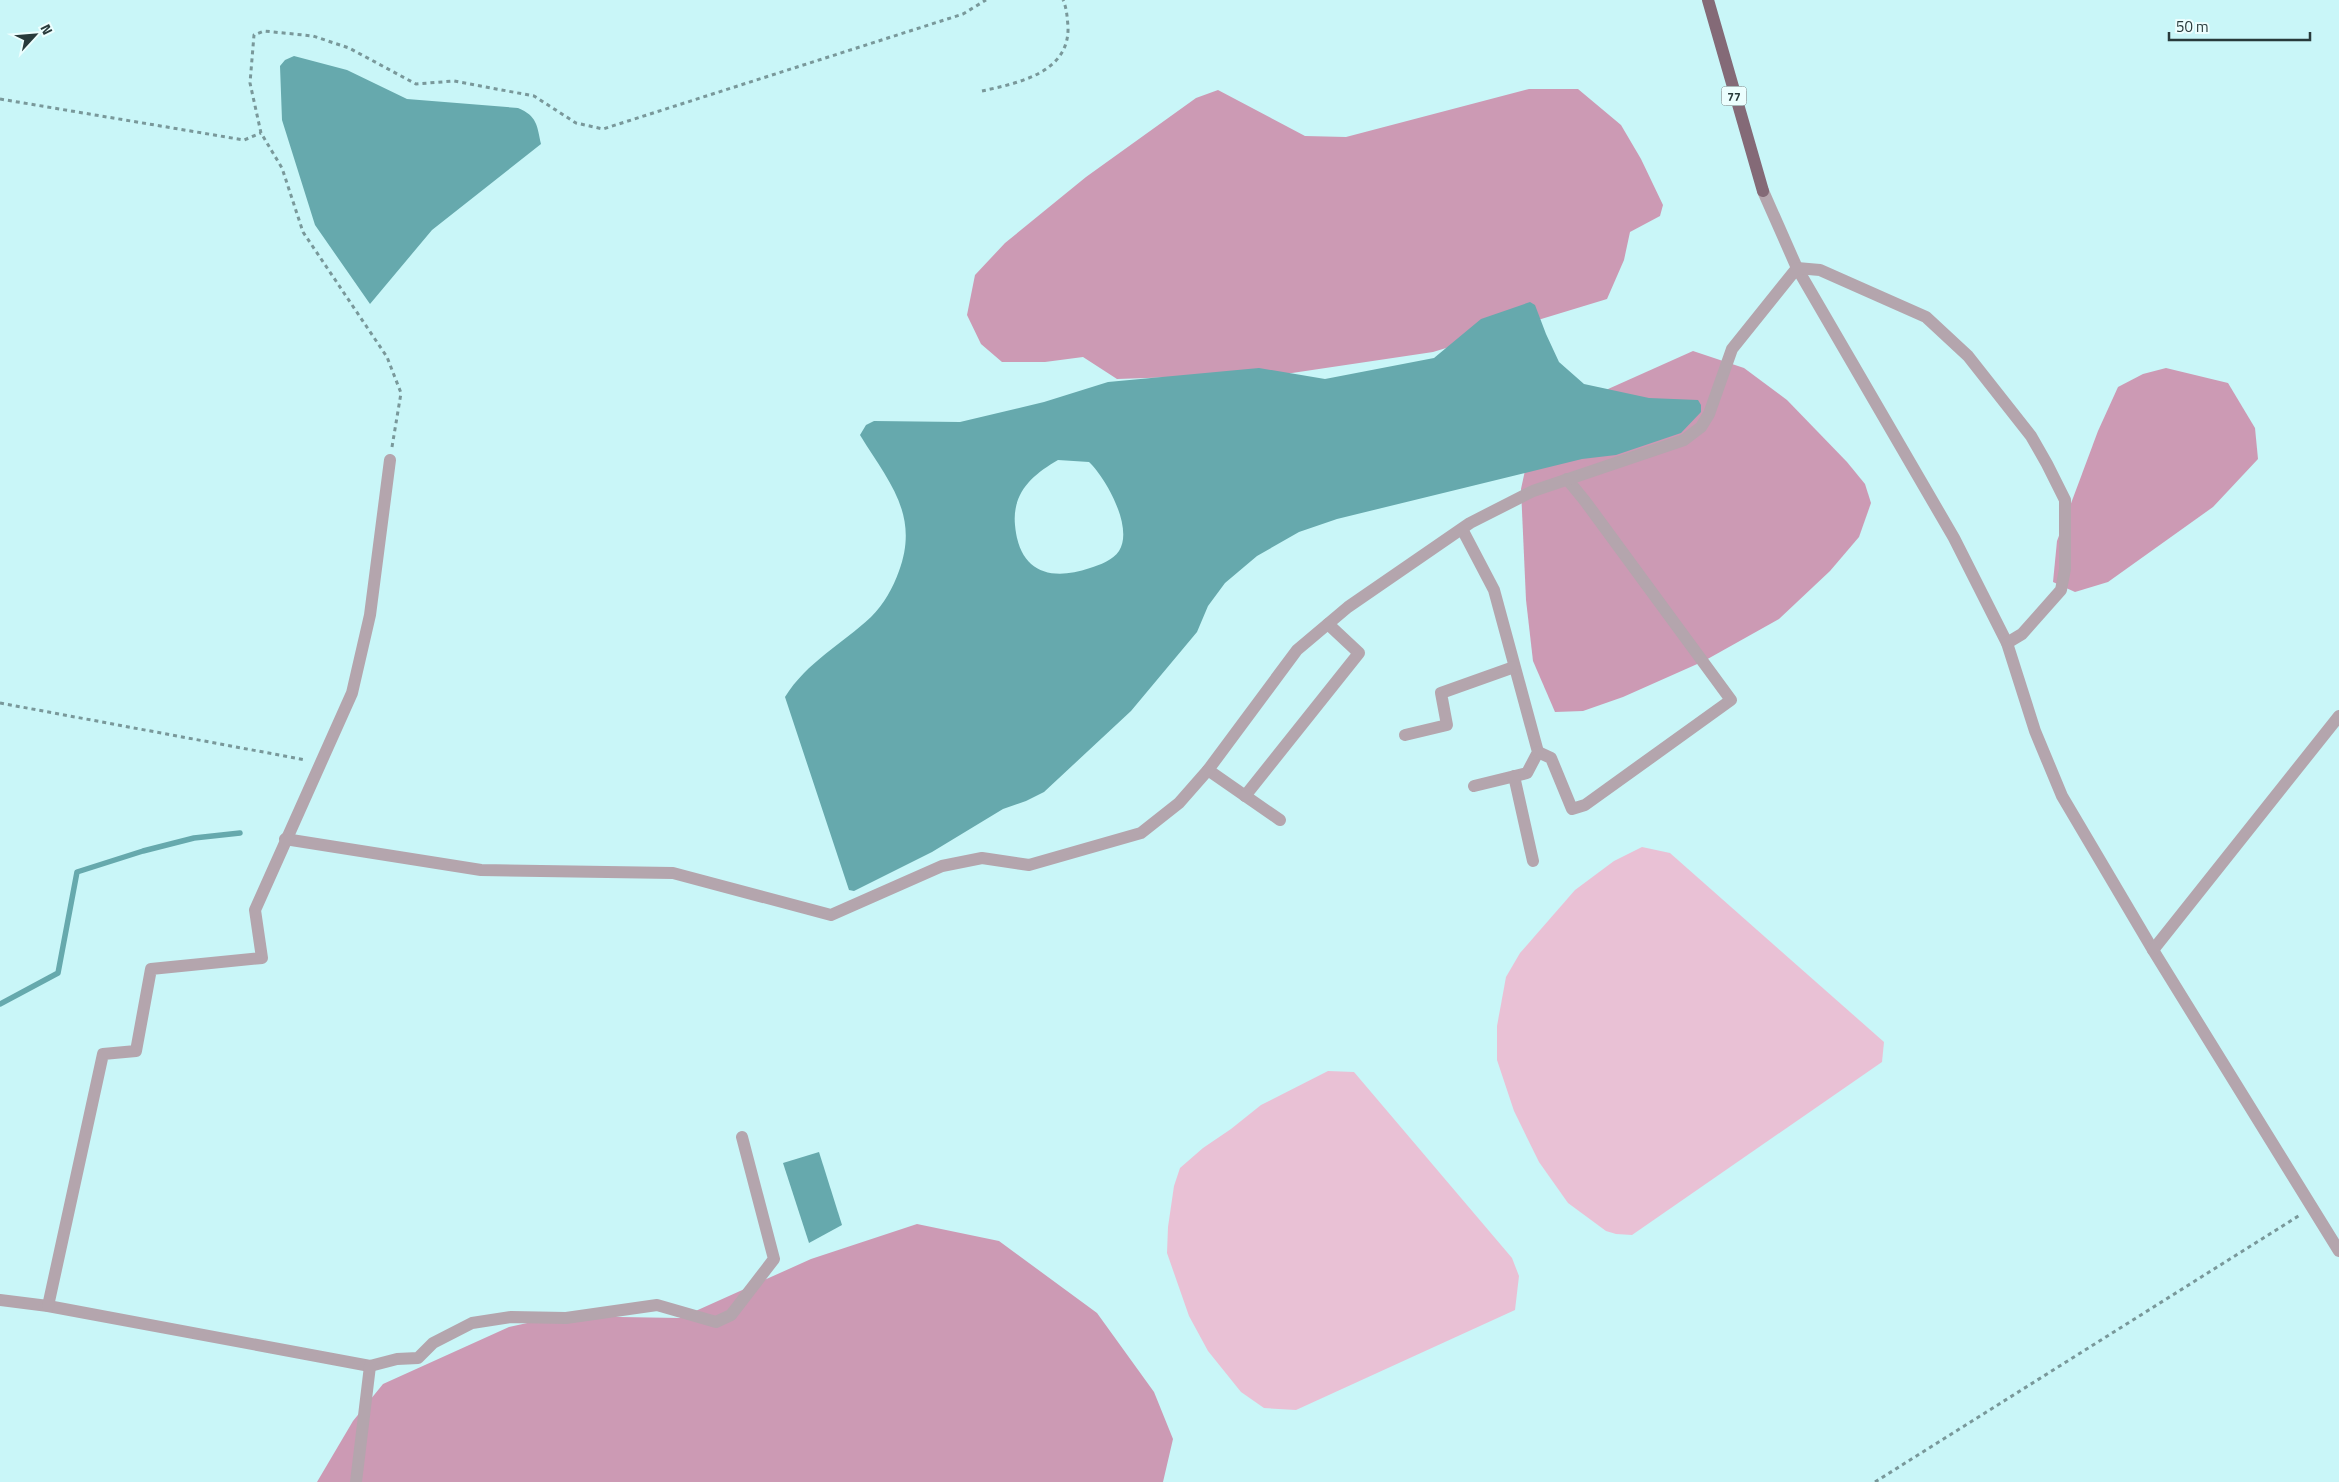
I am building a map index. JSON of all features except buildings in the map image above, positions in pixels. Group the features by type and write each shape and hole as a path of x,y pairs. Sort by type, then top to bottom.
{"main road":[{"name":"77","path":"1708,0 1763,191"}],"street":[{"path":"1763,191 1797,268 1954,538 2007,643 2035,731 2062,796 2153,950 2339,1251"},
{"path":"285,839 481,870 673,873 831,915 942,866 982,858 1029,865 1142,833 1179,803 1208,770 1297,650 1348,607 1462,529 1533,491 1684,440 1701,427 1709,414 1732,349 1797,268"},
{"path":"1797,268 1820,270 1926,316 1968,356 2031,436 2047,464 2065,500 2065,570 2061,590 2022,634 2007,643"},
{"path":"48,1306 104,1054 136,1051 151,969 262,958 254,910 352,694 370,615 390,460"},
{"path":"1538,752 1551,758 1572,809 1585,805 1730,700 1586,502 1567,480"},
{"path":"1462,529 1494,590 1538,752 1527,773 1474,786"},
{"path":"1245,796 1359,654 1328,624"},
{"path":"1406,735 1448,725 1441,693 1514,667"},
{"path":"2153,950 2339,716"},
{"path":"1208,770 1280,820"},
{"path":"1514,776 1533,861"},
{"path":"0,1300 48,1306 370,1366 397,1359 418,1358 433,1343 472,1323 511,1317 566,1318 657,1305 716,1322 731,1315 774,1259 742,1138"},
{"path":"356,1482 370,1366"}],"path":[{"path":"390,460 401,393 386,357 303,232 282,168 261,133 250,83 254,35 264,31 313,36 350,48 416,84 454,81 534,96 576,123 603,129 963,14 986,0"},
{"path":"982,91 1010,85 1042,72 1060,59 1068,39 1066,7 1063,0"},
{"path":"0,99 244,140 261,133"},
{"path":"0,703 320,763"},
{"path":"1875,1482 2311,1208"}],"shaded area":[{"path":"1529,89 1578,89 1621,125 1641,159 1663,205 1660,216 1630,232 1624,260 1607,299 1433,352 1292,373 1117,379 1083,357 1045,362 1002,362 981,344 967,315 975,275 1005,243 1086,177 1196,98 1218,90 1305,136 1346,137"},
{"path":"1693,351 1744,368 1787,400 1847,462 1865,484 1871,503 1859,537 1830,571 1779,619 1704,661 1623,697 1583,711 1555,712 1533,661 1526,600 1521,489 1533,433 1588,398"},
{"path":"2166,368 2228,383 2255,428 2258,459 2213,507 2108,582 2075,592 2053,582 2057,541 2098,431 2118,387 2143,374"},
{"path":"1642,847 1670,853 1884,1042 1882,1062 1632,1235 1606,1231 1568,1203 1539,1162 1514,1111 1497,1060 1497,1026 1506,977 1520,953 1575,890 1614,861"},
{"path":"1328,1071 1354,1072 1512,1258 1519,1276 1515,1310 1296,1410 1264,1408 1241,1392 1208,1351 1189,1316 1167,1253 1168,1227 1174,1186 1180,1168 1203,1148 1261,1105"},
{"path":"917,1224 999,1241 1097,1313 1154,1392 1173,1439 1163,1482 317,1482 353,1421 383,1384 509,1327 559,1316 680,1318 811,1259"}],"water":[{"path":"294,56 347,70 407,99 518,108 533,118 541,144 432,230 370,304 315,225 282,120 280,66 285,60"},
{"path":"1530,302 1535,305 1559,362 1584,384 1649,398 1698,400 1701,405 1701,412 1681,433 1616,455 1582,459 1337,519 1299,532 1257,556 1225,583 1208,606 1197,632 1131,711 1044,792 1003,809 932,852 854,891 849,890 785,697 814,663 876,612 894,584 905,551 906,532 903,515 890,483 860,435 866,425 874,421 960,422 1044,402 1108,382 1259,368 1325,379 1434,358 1481,319","holes":["1058,460 1089,462 1096,469 1110,491 1121,517 1123,541 1119,551 1106,562 1075,572 1049,573 1039,569 1030,563 1018,541 1015,514 1020,494 1032,479"]},
{"path":"819,1152 842,1225 809,1243 783,1163"}],"waterway":[{"path":"0,1004 58,973 77,872 143,851 194,838 240,833"}]}
